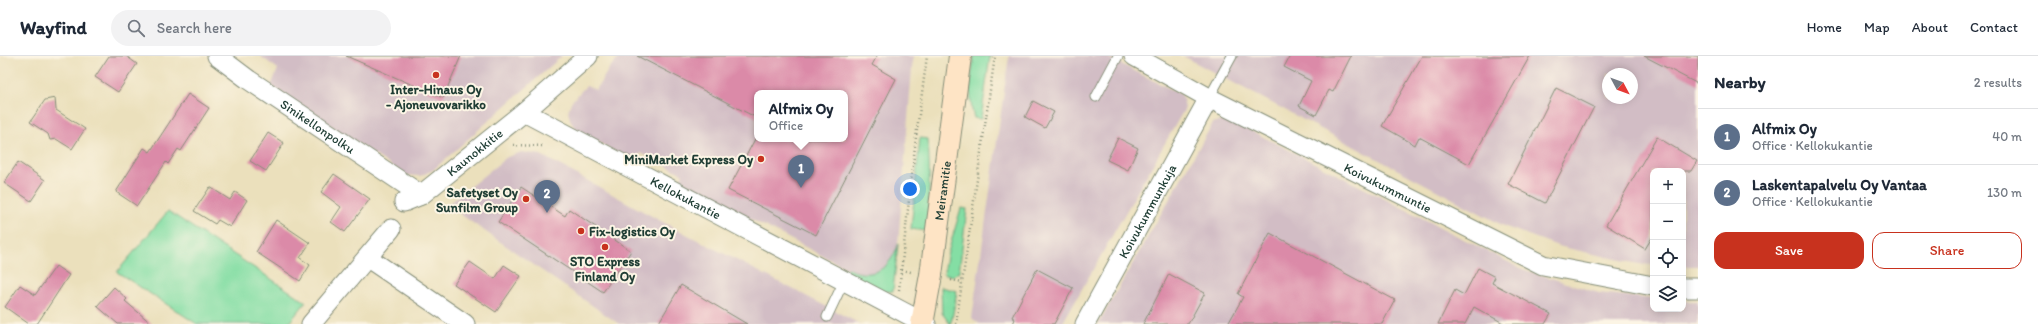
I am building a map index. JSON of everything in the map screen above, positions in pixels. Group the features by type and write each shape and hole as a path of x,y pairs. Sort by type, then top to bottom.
{"main road":[{"name":"Meiramitie","path":"924,323 960,56"}],"street":[{"name":"Sinikellonpolku","path":"217,56 412,198"},
{"path":"524,112 588,56"},
{"name":"Koivukummuntie","path":"1134,56 1209,98 1544,265 1650,285"},
{"name":"Koivukummunkuja","path":"1085,324 1209,98"},
{"name":"Kaunokkitie","path":"412,198 524,112"},
{"name":"Kellokukantie","path":"524,112 924,323"},
{"path":"311,324 391,229"},
{"path":"368,258 465,324"},
{"path":"1686,288 1698,288"}],"lane":[{"path":"1096,97 1118,56"},
{"path":"1209,98 1232,56"},
{"path":"827,317 844,281"}],"path":[{"path":"897,309 916,137 927,56"},
{"path":"956,324 996,56"},
{"path":"511,145 543,145 550,149"}],"shaded area":[{"path":"260,56 562,56 433,170 420,176 405,175 271,86 278,69"},
{"path":"621,56 913,56 898,244 890,263 878,272 865,274 850,270 679,182 683,174 641,153 634,163 576,129 571,122 568,112 571,102 586,86 596,90 610,67"},
{"path":"1009,56 1105,56 1182,95 1185,108 1062,324 979,324 972,318"},
{"path":"1183,56 1698,56 1698,266 1686,266 1686,168 1650,168 1650,265 1639,264 1558,246 1506,227"},
{"path":"1228,119 1522,269 1599,293 1650,299 1650,312 1686,312 1686,301 1698,301 1698,324 1098,324 1213,123"},
{"path":"522,152 541,155 657,219 860,324 619,324 447,205 507,157"}],"green space":[{"path":"974,56 990,56 981,119 974,118 971,103 971,79"},
{"path":"920,138 928,139 929,185 926,231 911,229"},
{"path":"961,208 967,209 959,272 953,276 944,274 947,256"},
{"path":"168,211 306,302 288,324 197,324 117,272"},
{"path":"898,244 893,291 883,292 843,274 847,268 856,272 864,273 872,273 879,270 890,260 895,253"},
{"path":"941,287 957,291 950,324 942,313"}],"building":[{"path":"109,56 126,56 137,64 118,92 95,77"},
{"path":"346,56 461,56 443,98"},
{"path":"637,56 877,56 872,65 896,79 816,235 728,190 754,141 848,142 848,90 754,90 754,116"},
{"path":"1290,56 1351,56 1333,92 1329,90 1316,115 1299,106 1311,81 1284,67"},
{"path":"1422,56 1530,56 1469,164 1419,137 1415,145 1382,126"},
{"path":"1644,56 1698,56 1698,84"},
{"path":"1556,88 1594,107 1545,203 1508,184"},
{"path":"188,94 209,108 181,151 178,149 168,164 166,162 137,206 116,192 144,148 150,152"},
{"path":"55,98 56,110 85,129 72,149 56,139 50,140 48,134 30,122 45,100"},
{"path":"1033,101 1054,112 1045,128 1025,117"},
{"path":"268,133 284,143 266,171 250,161"},
{"path":"1657,137 1697,161 1691,171 1686,171 1686,168 1650,168 1650,241 1645,249 1606,225"},
{"path":"1118,138 1138,148 1128,170 1107,160"},
{"path":"18,162 45,180 31,201 4,183"},
{"path":"334,174 370,199 345,232 331,222 341,207 321,192"},
{"path":"210,187 230,200 235,192 247,200 230,227 218,220 215,224 194,211"},
{"path":"521,187 565,216 569,209 631,251 603,292 498,222"},
{"path":"276,220 310,243 300,258 310,265 300,281 256,252"},
{"path":"1270,233 1395,300 1382,324 1228,324 1243,297 1238,294"},
{"path":"470,262 495,279 504,265 521,276 496,312 454,284"},
{"path":"56,266 69,275 37,324 29,324 5,307 20,285 35,295"},
{"path":"1478,268 1495,277 1492,283 1551,314 1545,324 1505,324 1474,307 1465,324 1438,324 1455,290 1464,295"},
{"path":"1037,269 1073,288 1054,324 1013,324 1015,319 1012,317"},
{"path":"1169,274 1205,293 1188,324 1143,324"},
{"path":"681,285 747,324 658,324"},
{"path":"114,287 127,299 125,301 152,324 118,324 97,306"}],"place":[{"name":"Inter-Hinaus Oy - Ajoneuvovarikko","path":"436,75"},
{"name":"MiniMarket Express Oy","path":"761,159"},
{"name":"Alfmix Oy","path":"801,188"},
{"name":"Safetyset Oy Sunfilm Group","path":"526,199"},
{"name":"Laskentapalvelu Oy Vantaa","path":"547,213"},
{"name":"Fix-logistics Oy","path":"581,231"},
{"name":"STO Express Finland Oy","path":"605,247"}]}
